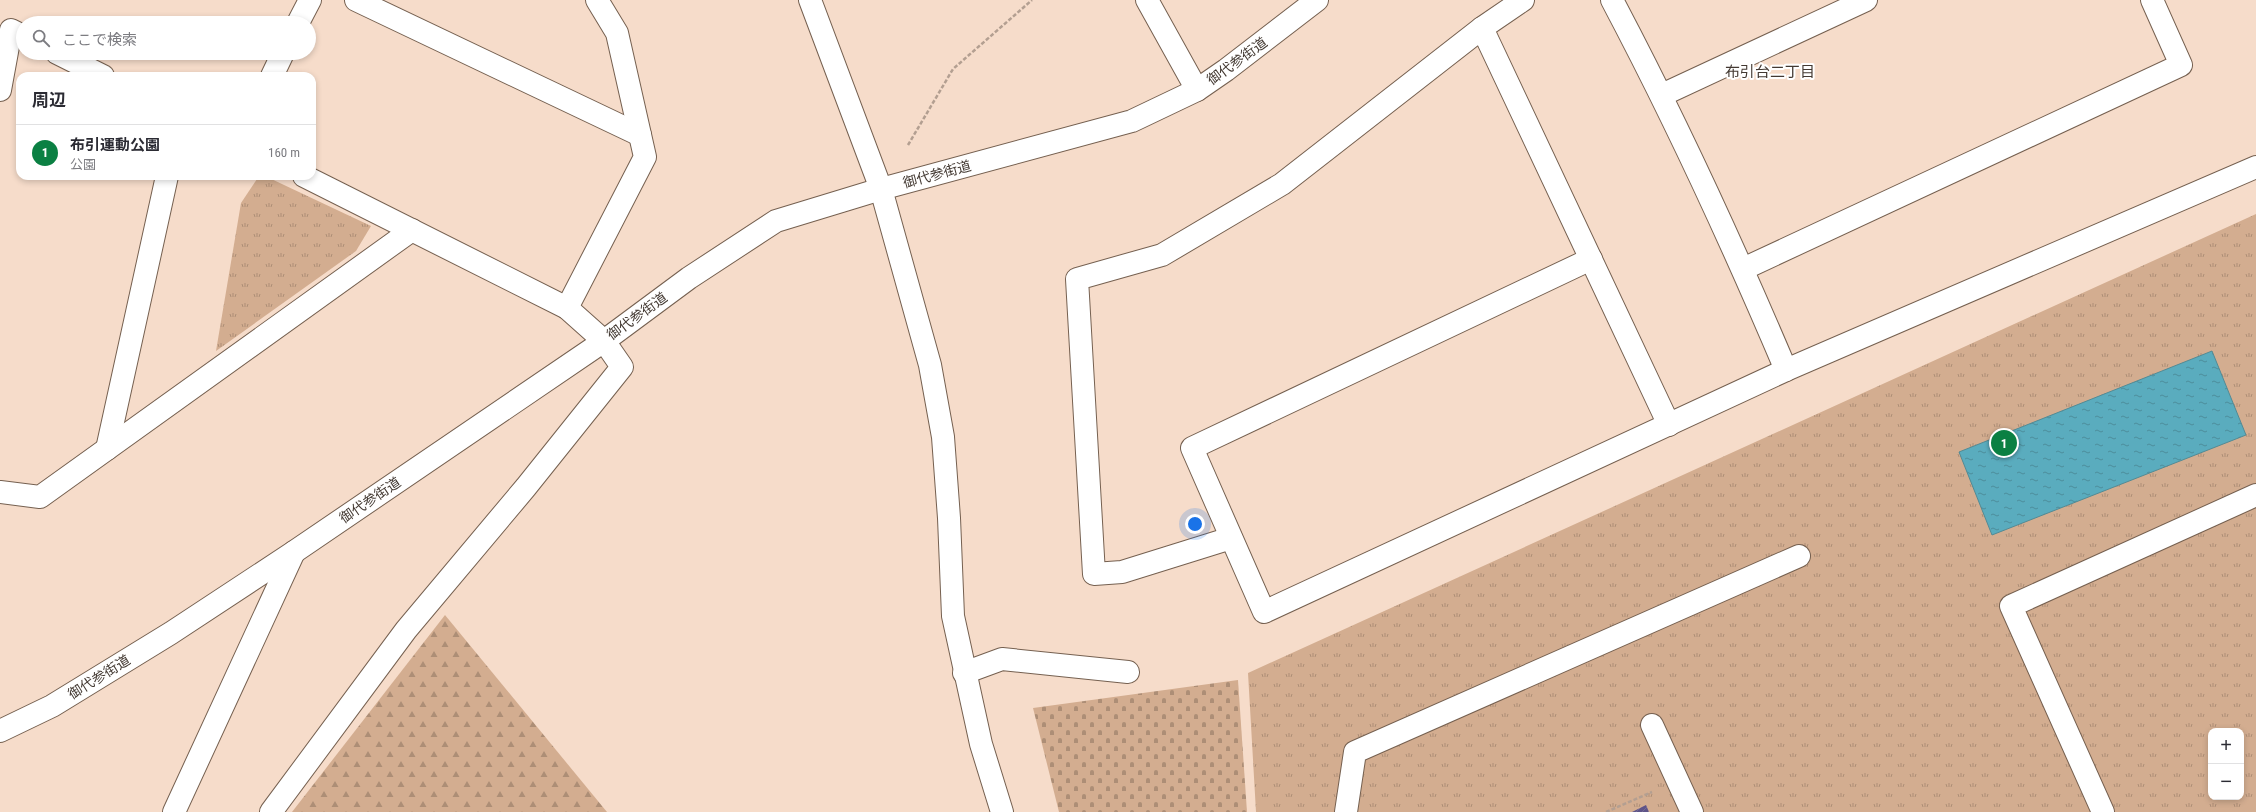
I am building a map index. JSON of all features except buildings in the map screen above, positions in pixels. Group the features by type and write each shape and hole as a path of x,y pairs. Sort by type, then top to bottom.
{"street":[{"path":"302,16 310,0"},
{"path":"356,0 640,135"},
{"path":"566,308 645,156 617,33 597,0"},
{"path":"810,0 881,189 930,365 942,430 949,518 953,616 964,673 981,744 1002,812"},
{"path":"1147,0 1197,90"},
{"name":"御代参街道","path":"0,731 52,706 171,633 294,552 604,341 689,278 776,221 881,189 1132,121 1197,90 1226,70 1317,0"},
{"path":"1231,538 1122,572 1094,574 1077,279 1162,255 1282,184 1482,28 1523,0"},
{"path":"1612,0 1662,95 1743,270 1786,370"},
{"path":"1662,95 1866,0"},
{"path":"1743,270 2181,66 2152,0"},
{"path":"1482,28 1669,425"},
{"path":"0,90 11,30 16,32"},
{"path":"71,60 95,72"},
{"path":"274,72 280,60"},
{"path":"1591,259 1192,448 1264,612 1786,370 2256,167"},
{"path":"107,449 166,180"},
{"path":"271,812 406,630 526,487 622,367 604,341 566,308 312,180"},
{"path":"0,492 40,497 412,230"},
{"path":"2103,812 2011,606 2256,495"},
{"path":"174,812 294,552"},
{"path":"1346,812 1355,752 1799,556"},
{"path":"964,673 1002,659 1128,672"},
{"path":"1652,725 1692,812"}],"path":[{"path":"908,145 953,69 1032,0"},
{"path":"1606,812 1678,780"}],"green space":[{"path":"256,180 273,180 371,226 356,251 216,351 241,203"},
{"path":"2256,214 2256,812 1256,812 1248,673"},
{"path":"445,615 607,812 292,812"},
{"path":"1238,680 1247,812 1059,812 1033,708"}],"water":[{"path":"2212,351 2246,435 1992,535 1959,452"}],"place":[{"name":"布引運動公園","path":"2004,443"}],"district":[{"name":"布引台二丁目","path":"1770,72"}]}
